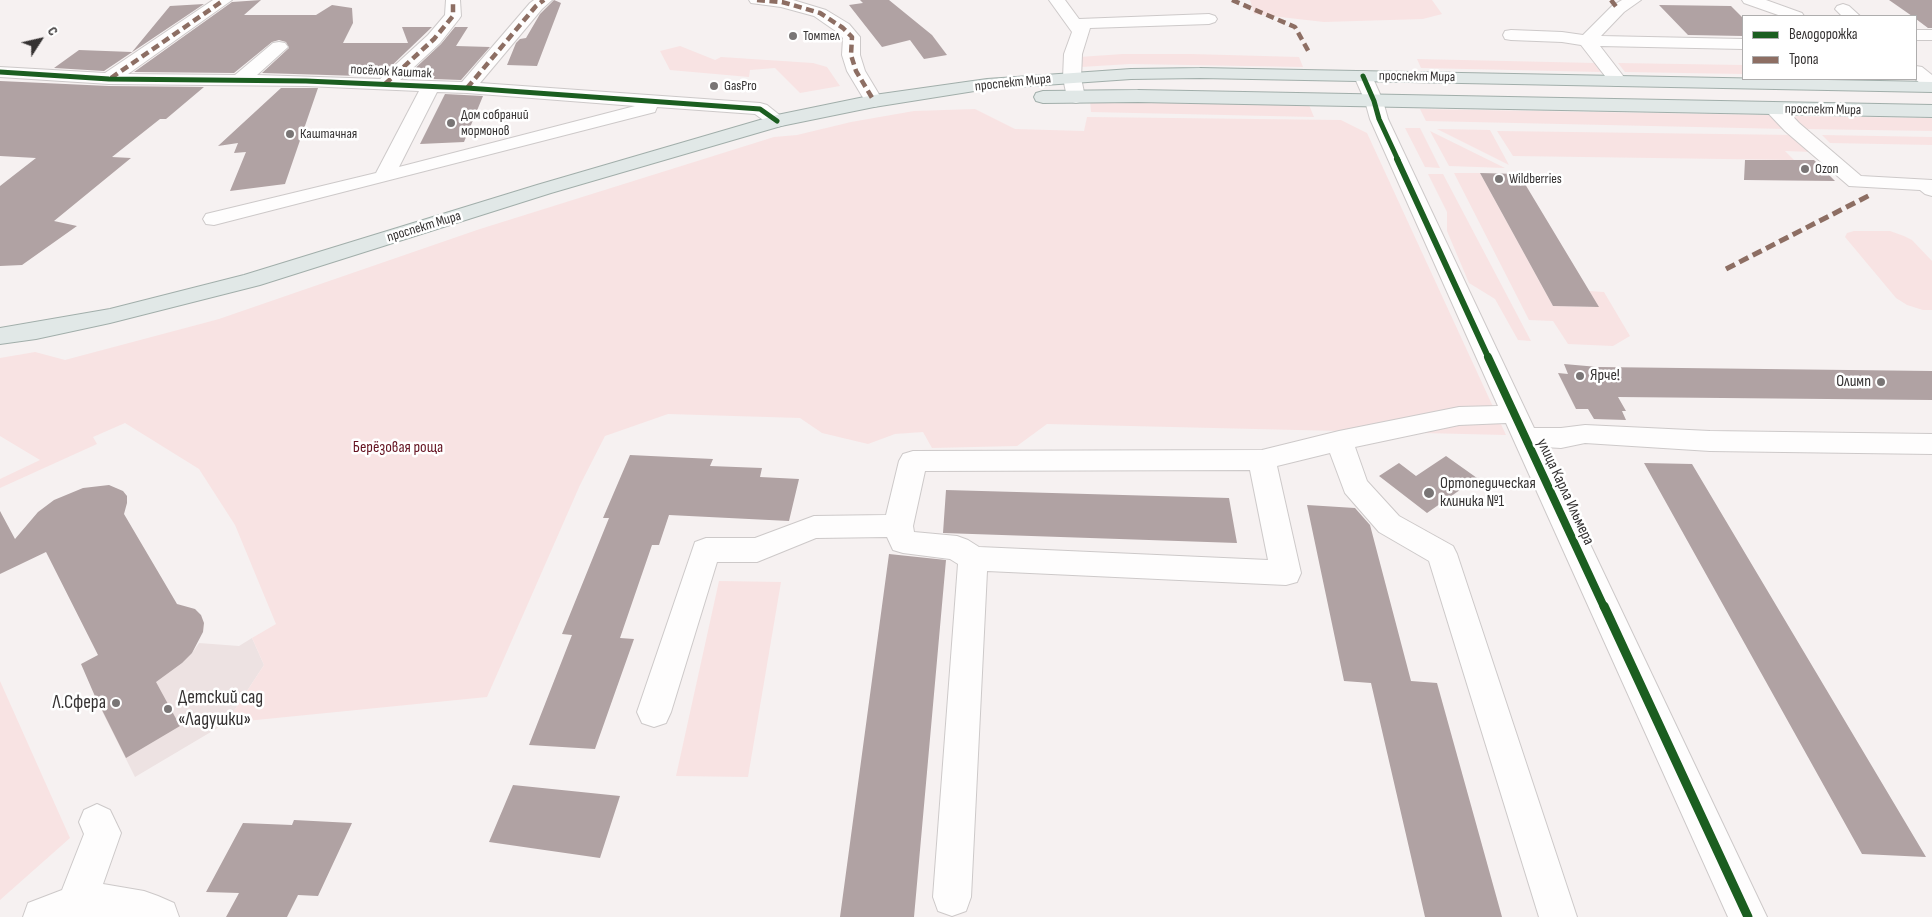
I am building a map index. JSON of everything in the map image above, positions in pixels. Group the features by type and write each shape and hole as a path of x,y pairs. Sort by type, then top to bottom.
{"main road":[{"name":"проспект Мира","path":"0,336 36,331 110,316 252,280 571,181 777,120 844,106 987,84 1072,78 1200,73 1368,88 1776,109 1932,111"},
{"name":"проспект Мира","path":"844,106 1076,97 1618,81 1932,85"},
{"path":"1749,83 1776,109"}],"street":[{"path":"109,79 224,0"},
{"path":"467,88 536,6 544,0"},
{"path":"757,0 782,1 820,13 848,32 852,36 851,55 856,71 874,101"},
{"path":"1058,0 1080,32"},
{"path":"1587,41 1618,9 1633,0"},
{"path":"1750,0 1793,15"},
{"path":"384,84 434,39 453,16 453,2"},
{"path":"1076,97 1072,78 1073,54 1083,22 1209,19"},
{"path":"1512,35 1562,37 1587,41 1742,44"},
{"path":"1917,35 1932,35"},
{"path":"1587,41 1618,81"},
{"path":"240,80 279,47"},
{"name":"посёлок Каштак","path":"0,72 109,79 240,80 467,88 760,108 777,120"},
{"path":"1917,72 1932,85"},
{"path":"643,101 661,85 724,89 733,90 747,108"},
{"path":"384,177 431,86"},
{"name":"улица Карла Ильмера","path":"1368,88 1383,128 1748,917"},
{"path":"214,219 670,103"},
{"path":"1776,109 1792,127 1856,182 1925,184 1932,190"},
{"path":"1262,460 1286,573 973,559 957,548 903,542 898,526 912,461 1262,460 1339,441 1459,416 1520,425 1561,438 1585,434 1710,441 1932,444"},
{"path":"1339,441 1355,486 1389,524 1442,554 1558,917"},
{"path":"654,712 706,550 757,550 814,527 898,526"},
{"path":"952,897 973,559"},
{"path":"59,911 103,833 97,822"},
{"path":"59,911 110,903 144,910 152,916 160,917"}],"shaded area":[{"name":"Детский сад «Ладушки»","path":"252,638 264,665 226,723 135,777 94,695 110,686 192,653 199,643 239,646"}],"green space":[{"path":"1250,0 1432,0 1442,14 1423,19 1324,22 1254,14"},
{"path":"680,46 715,60 721,57 813,63 827,67 840,86 800,93 775,68 750,70 749,77 670,70 660,51"},
{"path":"1123,54 1299,57 1303,67 1130,64 1081,67 1079,57"},
{"path":"1417,59 1595,63 1602,72 1421,68"},
{"path":"1618,63 1742,65 1742,74 1625,72"},
{"path":"1090,100 1309,105 1314,117 1091,112"},
{"name":"Берёзовая роща","path":"975,109 1015,129 1084,131 1087,117 1341,120 1367,133 1506,435 1047,424 1017,446 932,448 923,432 895,434 868,444 822,433 800,418 668,414 605,436 580,485 487,697 226,723 264,665 252,638 276,624 235,525 199,469 125,423 93,437 97,444 0,488 0,479 40,460 0,436 0,358 35,352 65,360 219,319 480,229 774,137 797,135 851,122 914,111"},
{"path":"1420,109 1772,115 1786,129 1426,121"},
{"path":"1791,116 1932,118 1932,131 1804,129"},
{"path":"1405,128 1420,128 1440,168 1425,167"},
{"path":"1437,129 1490,130 1509,165"},
{"path":"1430,131 1505,168 1449,166"},
{"path":"1497,131 1795,135 1812,152 1785,151 1794,160 1513,156"},
{"path":"1822,135 1932,137 1932,145 1830,143"},
{"path":"1454,173 1480,173 1553,306 1598,307 1589,291 1604,292 1630,336 1613,346 1568,344 1553,321 1529,320"},
{"path":"1428,174 1443,174 1531,341 1518,340 1495,299 1469,283 1447,231 1447,212"},
{"path":"1854,231 1890,231 1912,240 1932,261 1932,310 1923,310 1907,305 1896,298 1845,237 1847,233"},
{"path":"719,581 781,582 748,777 676,776"},
{"path":"0,681 70,838 0,900"}],"building":[{"path":"261,0 244,15 316,15 332,5 352,8 353,23 343,43 408,43 402,27 432,27 383,74 361,73 359,76 262,73 289,48 286,42 279,40 272,42 234,73 134,72 232,2"},
{"path":"554,0 561,3 537,66 507,65 516,43 520,39 526,38 540,14"},
{"path":"860,0 889,0 932,35 947,55 924,59 910,40 882,47 849,5 863,3"},
{"path":"1889,0 1932,0 1932,28 1928,28 1917,20 1917,15 1911,15"},
{"path":"204,4 104,71 54,68 79,50 132,52 170,6"},
{"path":"1659,5 1731,6 1742,17 1742,36 1688,35"},
{"path":"455,27 468,27 456,46 490,47 461,80 433,79 435,76 426,76 428,74 409,74 441,44"},
{"path":"0,81 109,86 204,87 166,119 160,119 112,157 131,158 54,221 77,226 22,265 0,266 0,186 36,158 0,156"},
{"path":"281,88 318,88 285,184 230,191 246,152 234,153 238,143 218,146"},
{"name":"Дом собраний мормонов","path":"445,94 483,96 464,142 420,144"},
{"path":"1745,160 1814,160 1835,181 1744,180"},
{"path":"1480,173 1519,174 1599,307 1553,306"},
{"path":"1564,364 1598,367 1932,371 1932,400 1618,397 1626,411 1622,411 1626,420 1594,419 1588,409 1576,409 1558,373 1568,374"},
{"path":"630,455 713,459 710,466 762,468 760,477 799,479 789,521 669,515 659,545 652,545 620,638 634,639 595,749 529,745 572,635 562,634 609,518 603,518"},
{"path":"1446,456 1477,478 1427,513 1379,476 1399,463 1416,476"},
{"path":"1644,463 1692,464 1926,857 1862,854"},
{"path":"109,485 123,491 127,496 124,514 177,604 195,609 201,615 204,623 203,632 192,653 182,663 156,682 180,726 126,758 81,664 98,655 46,552 0,574 0,511 15,539 38,512 54,500 83,488"},
{"path":"946,490 1229,498 1237,543 943,533"},
{"path":"1307,505 1355,508 1370,525 1411,681 1437,683 1502,917 1425,917 1371,683 1344,681"},
{"path":"889,554 946,560 914,917 840,917"},
{"path":"513,785 620,796 600,858 489,842"},
{"path":"294,820 352,823 318,896 298,895 287,917 226,917 239,893 206,892 243,823 292,825"}],"marked path":[{"path":"111,78 224,0"},
{"path":"467,88 536,6 544,0"},
{"path":"757,0 782,2 820,13 843,28 852,37 851,55 856,71 874,101"},
{"path":"1232,0 1295,27 1310,54"},
{"path":"1611,0 1618,9"},
{"path":"385,84 434,39 453,16 453,2"},
{"path":"1726,269 1870,195"}],"cycle path":[{"path":"0,72 109,79 306,81 467,88 760,109 777,121"},
{"path":"1363,76 1374,101 1379,119 1748,917"}],"place":[{"name":"Томтел","path":"793,36"},
{"name":"GasPro","path":"714,86"},
{"name":"Дом собраний мормонов","path":"451,123"},
{"name":"Каштачная","path":"290,134"},
{"name":"Ozon","path":"1805,169"},
{"name":"Wildberries","path":"1499,179"},
{"name":"Ярче!","path":"1580,376"},
{"name":"Олимп","path":"1881,382"},
{"name":"Ортопедическая клиника №1","path":"1429,493"},
{"name":"Л.Сфера","path":"116,703"},
{"name":"Детский сад «Ладушки»","path":"168,709"}]}
